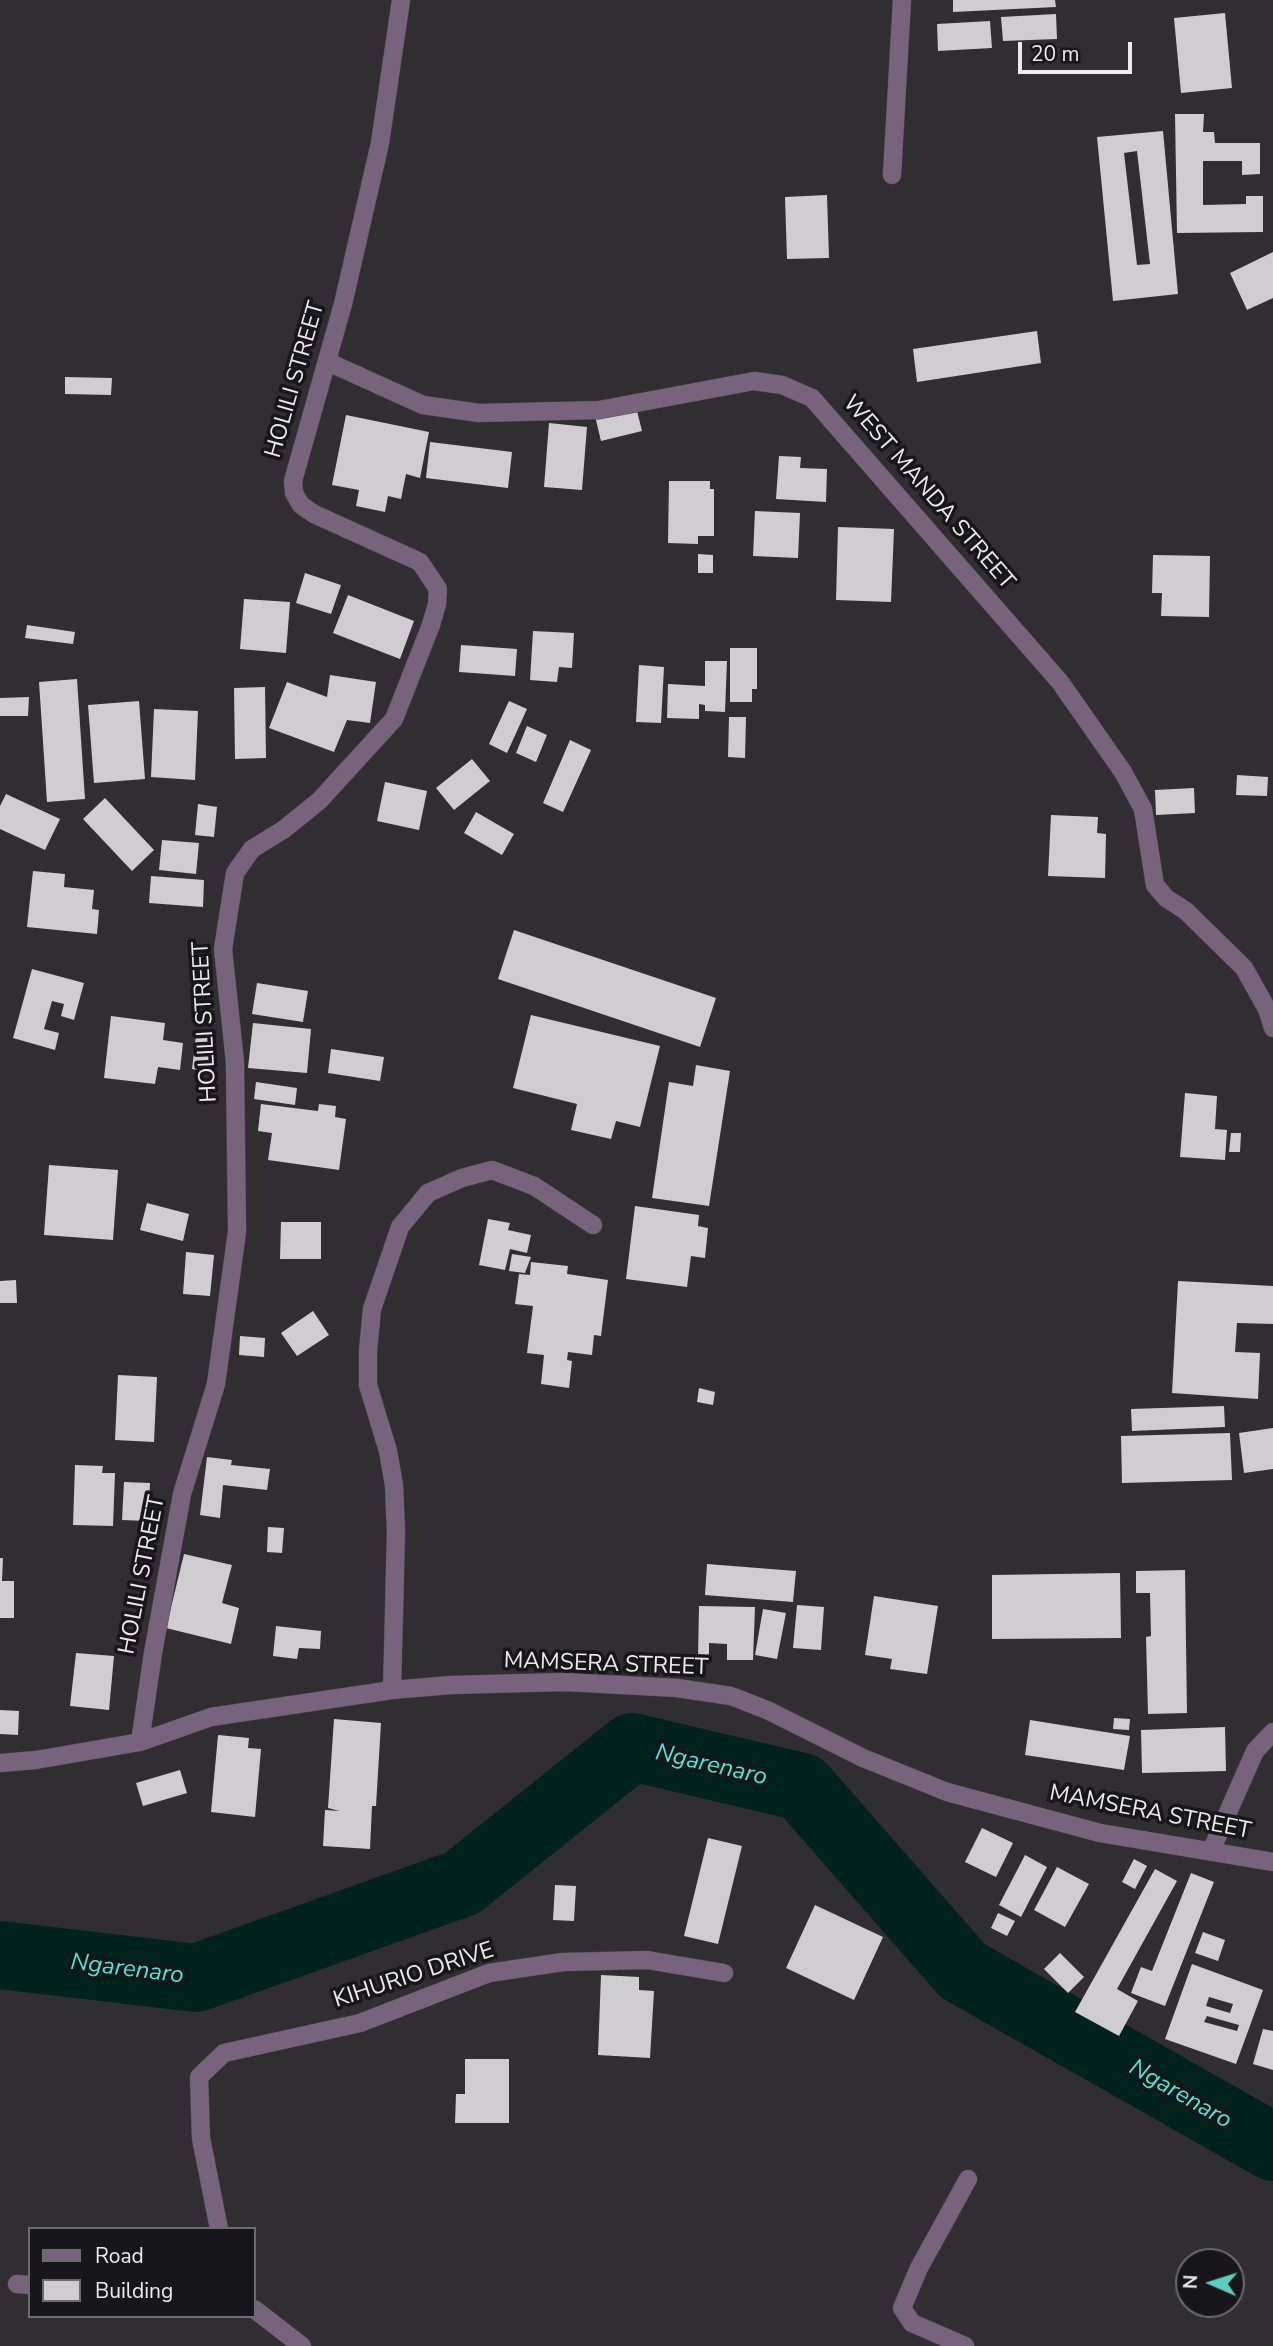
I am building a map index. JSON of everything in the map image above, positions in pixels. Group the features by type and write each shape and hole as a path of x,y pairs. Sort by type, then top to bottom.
{"street":[{"name":"HOLILI STREET","path":"140,1742 157,1629 182,1494 216,1384 237,1232 235,1062 223,949 235,873 252,849 283,830 319,801 394,719 437,604 438,589 420,562 314,514 301,505 294,493 293,481 328,362 380,143 401,0"},
{"path":"892,175 902,0"},
{"name":"WEST MANDA STREET","path":"328,362 423,405 479,413 599,410 754,381 782,385 812,398 1060,682 1123,772 1143,809 1155,885 1166,898 1186,911 1244,968 1267,1009 1273,1028"},
{"path":"392,1690 396,1532 394,1485 388,1451 368,1385 368,1351 372,1309 400,1227 428,1193 462,1178 492,1170 534,1186 593,1225"},
{"name":"MAMSERA STREET","path":"0,1763 36,1760 140,1742 211,1717 392,1690 451,1685 565,1682 677,1688 731,1696 767,1710 863,1758 947,1793 1100,1833 1273,1862"},
{"path":"1211,1851 1255,1751 1273,1732"},
{"name":"KIHURIO DRIVE","path":"219,2227 201,2138 199,2077 224,2053 360,2023 489,1973 563,1962 647,1961 724,1973"},
{"path":"965,2346 912,2323 902,2308 919,2268 968,2179"},
{"path":"256,2311 302,2346"}],"building":[{"path":"953,0 1055,0 1056,7 953,12"},
{"path":"1225,13 1232,88 1181,93 1174,18"},
{"path":"1056,14 1057,39 1003,41 1001,17"},
{"path":"990,21 992,48 938,51 937,24"},
{"path":"1175,114 1204,114 1203,132 1214,132 1215,143 1260,143 1260,174 1242,175 1242,161 1203,161 1203,205 1246,204 1246,196 1263,196 1263,232 1177,233"},
{"path":"1163,131 1178,294 1113,301 1097,137","holes":["1137,151 1150,264 1137,265 1124,153"]},
{"path":"827,195 829,258 787,259 785,197"},
{"path":"1273,252 1273,298 1247,310 1230,273"},
{"path":"1037,331 1041,363 917,382 913,349"},
{"path":"65,377 112,378 111,395 65,394"},
{"path":"636,407 642,431 601,441 595,416"},
{"path":"346,415 429,432 420,478 406,474 401,499 388,496 385,512 356,506 359,490 332,485"},
{"path":"549,423 587,427 582,490 544,487"},
{"path":"430,442 512,452 508,488 426,478"},
{"path":"779,456 801,457 800,468 827,469 826,502 776,499"},
{"path":"669,481 710,481 710,489 714,489 714,536 698,536 698,544 668,543"},
{"path":"755,511 800,513 798,558 753,556"},
{"path":"838,527 894,529 891,602 836,600"},
{"path":"698,554 713,555 713,573 698,573"},
{"path":"1153,555 1210,556 1209,617 1161,616 1162,593 1152,593"},
{"path":"305,573 341,585 331,614 296,603"},
{"path":"348,595 414,621 400,659 333,633"},
{"path":"244,599 290,602 286,653 240,649"},
{"path":"27,625 75,632 73,644 25,638"},
{"path":"533,631 574,633 572,668 559,667 557,682 530,680"},
{"path":"461,645 517,649 515,676 459,672"},
{"path":"730,648 757,648 757,689 752,689 752,702 730,702"},
{"path":"705,661 727,661 725,712 705,711 705,705 699,704 699,719 667,718 668,684 705,686"},
{"path":"639,665 664,667 661,723 636,722"},
{"path":"330,675 376,682 370,723 347,720 334,752 269,728 287,682 327,697"},
{"path":"77,679 85,799 47,802 39,682"},
{"path":"265,687 266,758 235,759 234,688"},
{"path":"29,697 28,716 0,716 0,698"},
{"path":"139,701 145,779 94,783 88,705"},
{"path":"509,701 527,709 507,753 489,744"},
{"path":"154,709 198,711 195,780 151,777"},
{"path":"729,717 746,717 745,758 728,757"},
{"path":"527,726 547,735 536,762 516,753"},
{"path":"570,740 591,750 563,812 543,803"},
{"path":"472,759 490,781 454,810 436,788"},
{"path":"1237,775 1268,777 1267,796 1236,795"},
{"path":"385,782 427,791 419,830 377,821"},
{"path":"1194,788 1195,813 1156,815 1155,790"},
{"path":"6,794 60,819 45,850 0,829 0,806"},
{"path":"105,798 154,850 132,871 83,819"},
{"path":"198,804 217,807 214,837 195,835"},
{"path":"476,812 514,834 502,855 464,833"},
{"path":"1051,815 1098,817 1097,833 1106,834 1105,878 1048,876"},
{"path":"162,840 199,843 196,874 159,870"},
{"path":"33,871 65,874 64,887 94,890 92,909 99,910 97,934 27,927"},
{"path":"151,876 204,880 203,907 149,903"},
{"path":"514,930 716,998 700,1047 498,979"},
{"path":"32,969 84,983 74,1020 61,1016 64,1004 52,1001 44,1029 59,1033 55,1050 13,1038"},
{"path":"257,983 308,991 303,1022 252,1014"},
{"path":"531,1015 660,1046 640,1127 616,1121 611,1139 571,1130 577,1104 513,1088"},
{"path":"111,1016 165,1023 163,1040 183,1043 180,1070 158,1067 155,1084 104,1078"},
{"path":"253,1023 311,1029 307,1073 248,1068"},
{"path":"196,1035 212,1037 209,1071 192,1069"},
{"path":"331,1049 384,1057 380,1081 328,1073"},
{"path":"696,1065 730,1071 709,1206 652,1198 669,1082 693,1086"},
{"path":"256,1082 297,1088 295,1105 254,1099"},
{"path":"1185,1093 1217,1096 1215,1129 1227,1130 1225,1160 1180,1157"},
{"path":"261,1104 318,1111 319,1104 336,1106 335,1117 346,1119 339,1170 268,1160 272,1133 258,1131"},
{"path":"1231,1133 1241,1133 1240,1152 1229,1152"},
{"path":"49,1165 118,1170 113,1240 44,1235"},
{"path":"147,1203 189,1214 183,1241 140,1230"},
{"path":"635,1206 699,1215 698,1226 708,1228 705,1258 691,1256 687,1287 626,1279"},
{"path":"488,1219 510,1223 508,1230 531,1235 527,1253 510,1249 505,1270 479,1265"},
{"path":"281,1222 321,1222 321,1259 280,1259"},
{"path":"186,1252 214,1255 210,1296 183,1294"},
{"path":"512,1254 531,1257 525,1273 509,1271"},
{"path":"531,1262 568,1266 567,1274 608,1280 601,1336 594,1335 592,1355 568,1352 567,1360 572,1361 569,1388 541,1384 544,1355 527,1353 533,1306 515,1304 519,1274 530,1275"},
{"path":"16,1280 17,1303 0,1303 0,1281"},
{"path":"1178,1281 1273,1286 1273,1324 1237,1323 1235,1352 1260,1353 1258,1399 1172,1393"},
{"path":"313,1311 329,1335 297,1356 281,1333"},
{"path":"240,1336 265,1338 264,1357 239,1355"},
{"path":"118,1375 157,1377 154,1442 115,1440"},
{"path":"699,1388 715,1392 713,1405 697,1402"},
{"path":"1224,1406 1225,1427 1132,1431 1131,1409"},
{"path":"1273,1428 1273,1469 1244,1473 1239,1433"},
{"path":"1230,1433 1232,1480 1122,1483 1121,1436"},
{"path":"207,1457 232,1460 231,1465 270,1469 267,1490 223,1485 220,1518 200,1515"},
{"path":"75,1465 103,1466 102,1473 115,1473 113,1526 73,1525"},
{"path":"124,1482 150,1483 148,1521 122,1520"},
{"path":"268,1527 284,1528 282,1553 267,1552"},
{"path":"184,1554 232,1565 222,1603 239,1608 231,1644 166,1628"},
{"path":"0,1558 3,1558 2,1581 14,1581 14,1618 0,1618"},
{"path":"707,1564 796,1571 793,1602 705,1595"},
{"path":"1185,1570 1187,1713 1148,1714 1146,1637 1151,1636 1150,1593 1136,1593 1136,1571"},
{"path":"1120,1573 1121,1638 992,1639 992,1575"},
{"path":"874,1596 938,1606 927,1674 890,1669 892,1659 865,1655"},
{"path":"797,1605 824,1607 821,1650 793,1648"},
{"path":"699,1606 755,1607 753,1660 727,1660 727,1644 709,1643 709,1659 698,1659"},
{"path":"763,1609 786,1613 777,1659 755,1655"},
{"path":"276,1626 321,1631 320,1649 299,1648 297,1659 273,1656"},
{"path":"76,1653 114,1656 109,1710 70,1706"},
{"path":"0,1710 19,1711 18,1735 0,1734"},
{"path":"1114,1718 1130,1719 1129,1730 1113,1729"},
{"path":"334,1719 381,1723 376,1806 372,1806 370,1849 323,1846 325,1810 340,1811 328,1808"},
{"path":"1030,1720 1130,1736 1124,1770 1025,1755"},
{"path":"1225,1727 1226,1771 1142,1773 1141,1730"},
{"path":"218,1735 249,1738 248,1748 261,1749 255,1817 211,1812"},
{"path":"180,1770 187,1793 143,1806 136,1783"},
{"path":"982,1828 1013,1843 996,1877 965,1862"},
{"path":"708,1838 742,1846 718,1944 684,1936"},
{"path":"1025,1855 1047,1867 1021,1917 999,1905"},
{"path":"1134,1859 1147,1866 1135,1889 1122,1882"},
{"path":"1057,1867 1089,1884 1065,1927 1034,1910"},
{"path":"1155,1869 1177,1881 1117,1989 1138,2001 1119,2036 1075,2012"},
{"path":"1191,1873 1214,1882 1165,2006 1131,1993 1141,1967 1152,1971"},
{"path":"555,1885 576,1886 574,1921 553,1920"},
{"path":"815,1905 883,1937 854,2000 786,1968"},
{"path":"998,1913 1015,1921 1007,1936 991,1928"},
{"path":"1203,1932 1225,1940 1218,1961 1195,1953"},
{"path":"1060,1953 1084,1977 1068,1993 1044,1969"},
{"path":"1192,1964 1263,1990 1236,2064 1165,2039","holes":["1209,1997 1233,2004 1230,2013 1206,2006","1207,2016 1239,2025 1237,2031 1204,2022"]},
{"path":"601,1975 639,1977 639,1990 654,1991 650,2058 598,2055"},
{"path":"1263,2029 1273,2031 1273,2070 1253,2064"},
{"path":"465,2059 509,2059 509,2123 455,2123 456,2094 465,2094"}],"waterway":[{"name":"Ngarenaro","path":"0,1955 196,1978 462,1883 632,1747 802,1787 963,1971 1273,2147"}]}
